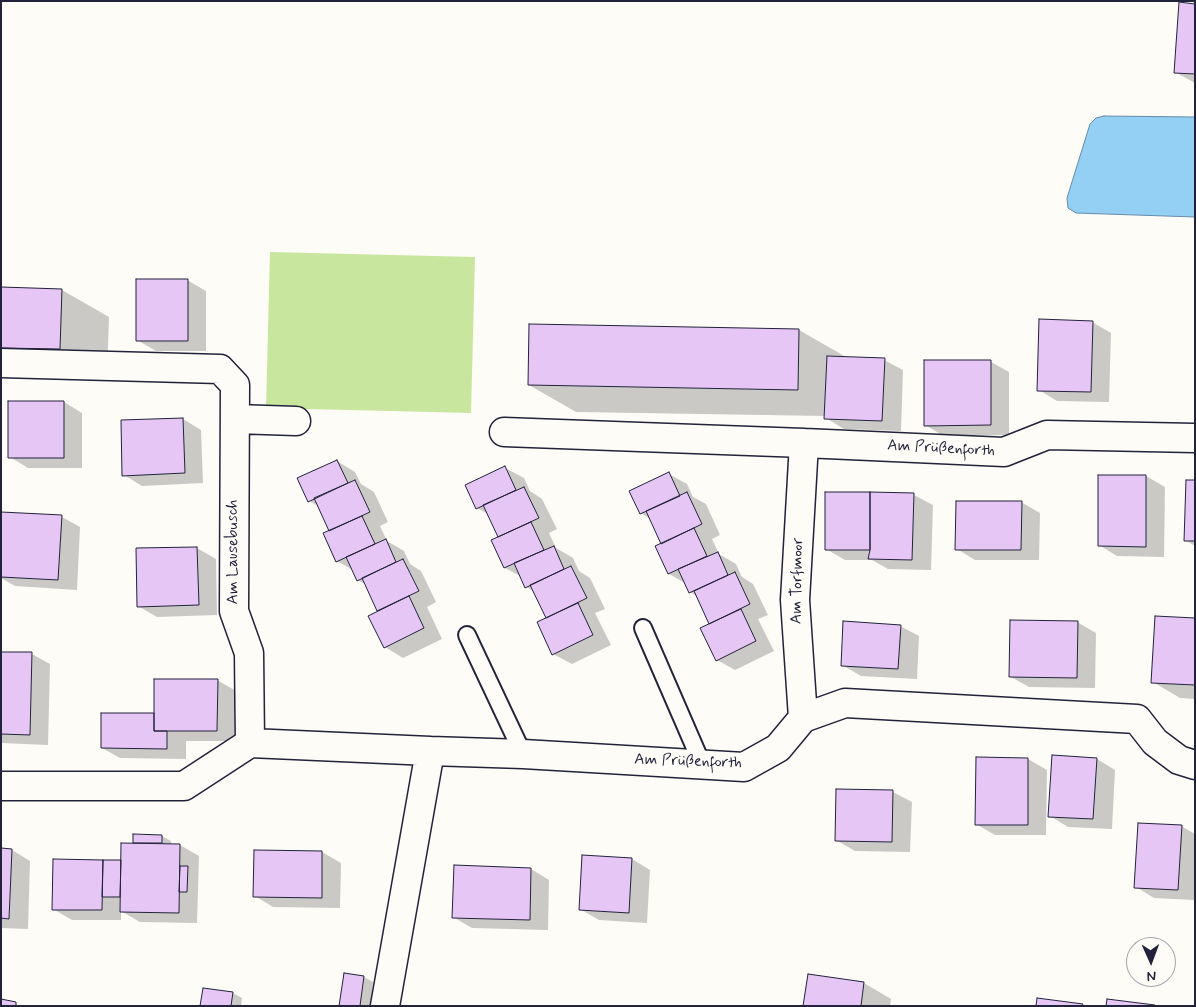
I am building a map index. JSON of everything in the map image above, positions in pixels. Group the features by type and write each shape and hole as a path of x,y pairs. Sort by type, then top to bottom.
{"street":[{"name":"Am Lausebusch","path":"1,363 220,369 235,385 234,611 250,653 250,743"},
{"path":"235,419 296,421"},
{"name":"Am Prüßenforth","path":"504,432 1004,452 1047,435 1195,438"},
{"name":"Am Torfmoor","path":"803,718 795,600 804,443"},
{"path":"803,718 844,703 1138,719 1155,742 1178,760 1195,765"},
{"name":"Am Prüßenforth","path":"430,751 523,754 744,767 778,748 803,718"},
{"path":"1,786 184,786 250,743 430,751 385,1006"}],"lane":[{"path":"643,628 702,764"},
{"path":"467,635 523,754"}],"green space":[{"path":"270,252 475,257 471,413 266,408"}],"water":[{"path":"1104,116 1195,117 1195,217 1076,213 1068,208 1067,198 1090,124 1096,118"}],"building":[{"path":"1179,2 1195,4 1195,74 1174,73"},
{"path":"136,279 188,279 188,341 136,341"},
{"path":"1,287 62,289 60,349 1,348"},
{"path":"1039,319 1093,321 1091,392 1037,391"},
{"path":"529,324 799,329 798,390 528,385"},
{"path":"827,356 885,358 882,421 824,419"},
{"path":"924,360 991,360 991,425 924,426"},
{"path":"8,401 64,401 64,458 8,458"},
{"path":"183,418 185,473 122,476 121,420"},
{"path":"337,460 348,483 308,502 297,478"},
{"path":"505,466 516,490 476,509 465,485"},
{"path":"669,472 680,496 640,514 629,491"},
{"path":"1098,475 1146,475 1146,547 1098,546"},
{"path":"355,480 370,512 329,531 314,498"},
{"path":"1186,480 1195,480 1195,541 1184,541"},
{"path":"524,487 539,518 498,537 483,505"},
{"path":"687,492 702,524 661,544 646,511"},
{"path":"825,492 870,492 870,550 825,550"},
{"path":"870,492 914,493 912,560 868,559 870,550"},
{"path":"956,501 1022,501 1021,550 955,550"},
{"path":"1,512 62,515 58,580 1,577"},
{"path":"362,516 375,544 336,562 323,533"},
{"path":"531,522 544,550 504,568 491,540"},
{"path":"694,528 707,556 668,574 655,546"},
{"path":"386,539 396,562 357,581 346,557"},
{"path":"554,546 564,569 525,588 514,563"},
{"path":"197,547 199,605 137,607 136,548"},
{"path":"718,552 728,575 689,593 678,569"},
{"path":"403,559 419,591 377,611 362,578"},
{"path":"571,566 587,598 546,618 530,585"},
{"path":"735,572 750,604 709,624 694,591"},
{"path":"409,596 424,628 384,648 368,616"},
{"path":"578,603 593,635 552,655 537,622"},
{"path":"741,609 756,641 716,661 700,628"},
{"path":"1155,616 1195,618 1195,685 1151,683"},
{"path":"1010,620 1078,621 1077,678 1009,677"},
{"path":"843,621 901,625 898,669 841,666"},
{"path":"1,652 32,652 30,735 1,734"},
{"path":"154,679 218,679 217,731 154,731"},
{"path":"101,713 154,713 154,731 167,731 167,749 101,748"},
{"path":"1052,755 1097,758 1093,819 1048,817"},
{"path":"976,757 1028,758 1028,825 975,825"},
{"path":"836,789 893,790 892,842 835,841"},
{"path":"1138,823 1182,825 1178,890 1134,888"},
{"path":"133,834 162,835 162,843 133,843"},
{"path":"121,843 180,844 179,913 120,912"},
{"path":"1,848 12,849 9,919 1,918"},
{"path":"254,850 322,851 322,898 253,897"},
{"path":"582,855 632,858 629,913 579,910"},
{"path":"53,859 103,860 102,910 52,910"},
{"path":"103,860 121,860 120,897 102,897"},
{"path":"454,865 531,868 530,920 452,918"},
{"path":"180,866 188,866 187,892 179,892"},
{"path":"344,973 364,976 360,1006 339,1006"},
{"path":"808,974 864,982 861,1006 803,1006"},
{"path":"203,988 233,992 231,1006 200,1006"},
{"path":"1037,998 1083,1004 1082,1006 1036,1006"},
{"path":"1,999 16,1002 16,1006 1,1006"},
{"path":"1107,999 1155,1005 1155,1006 1106,1006"}]}
